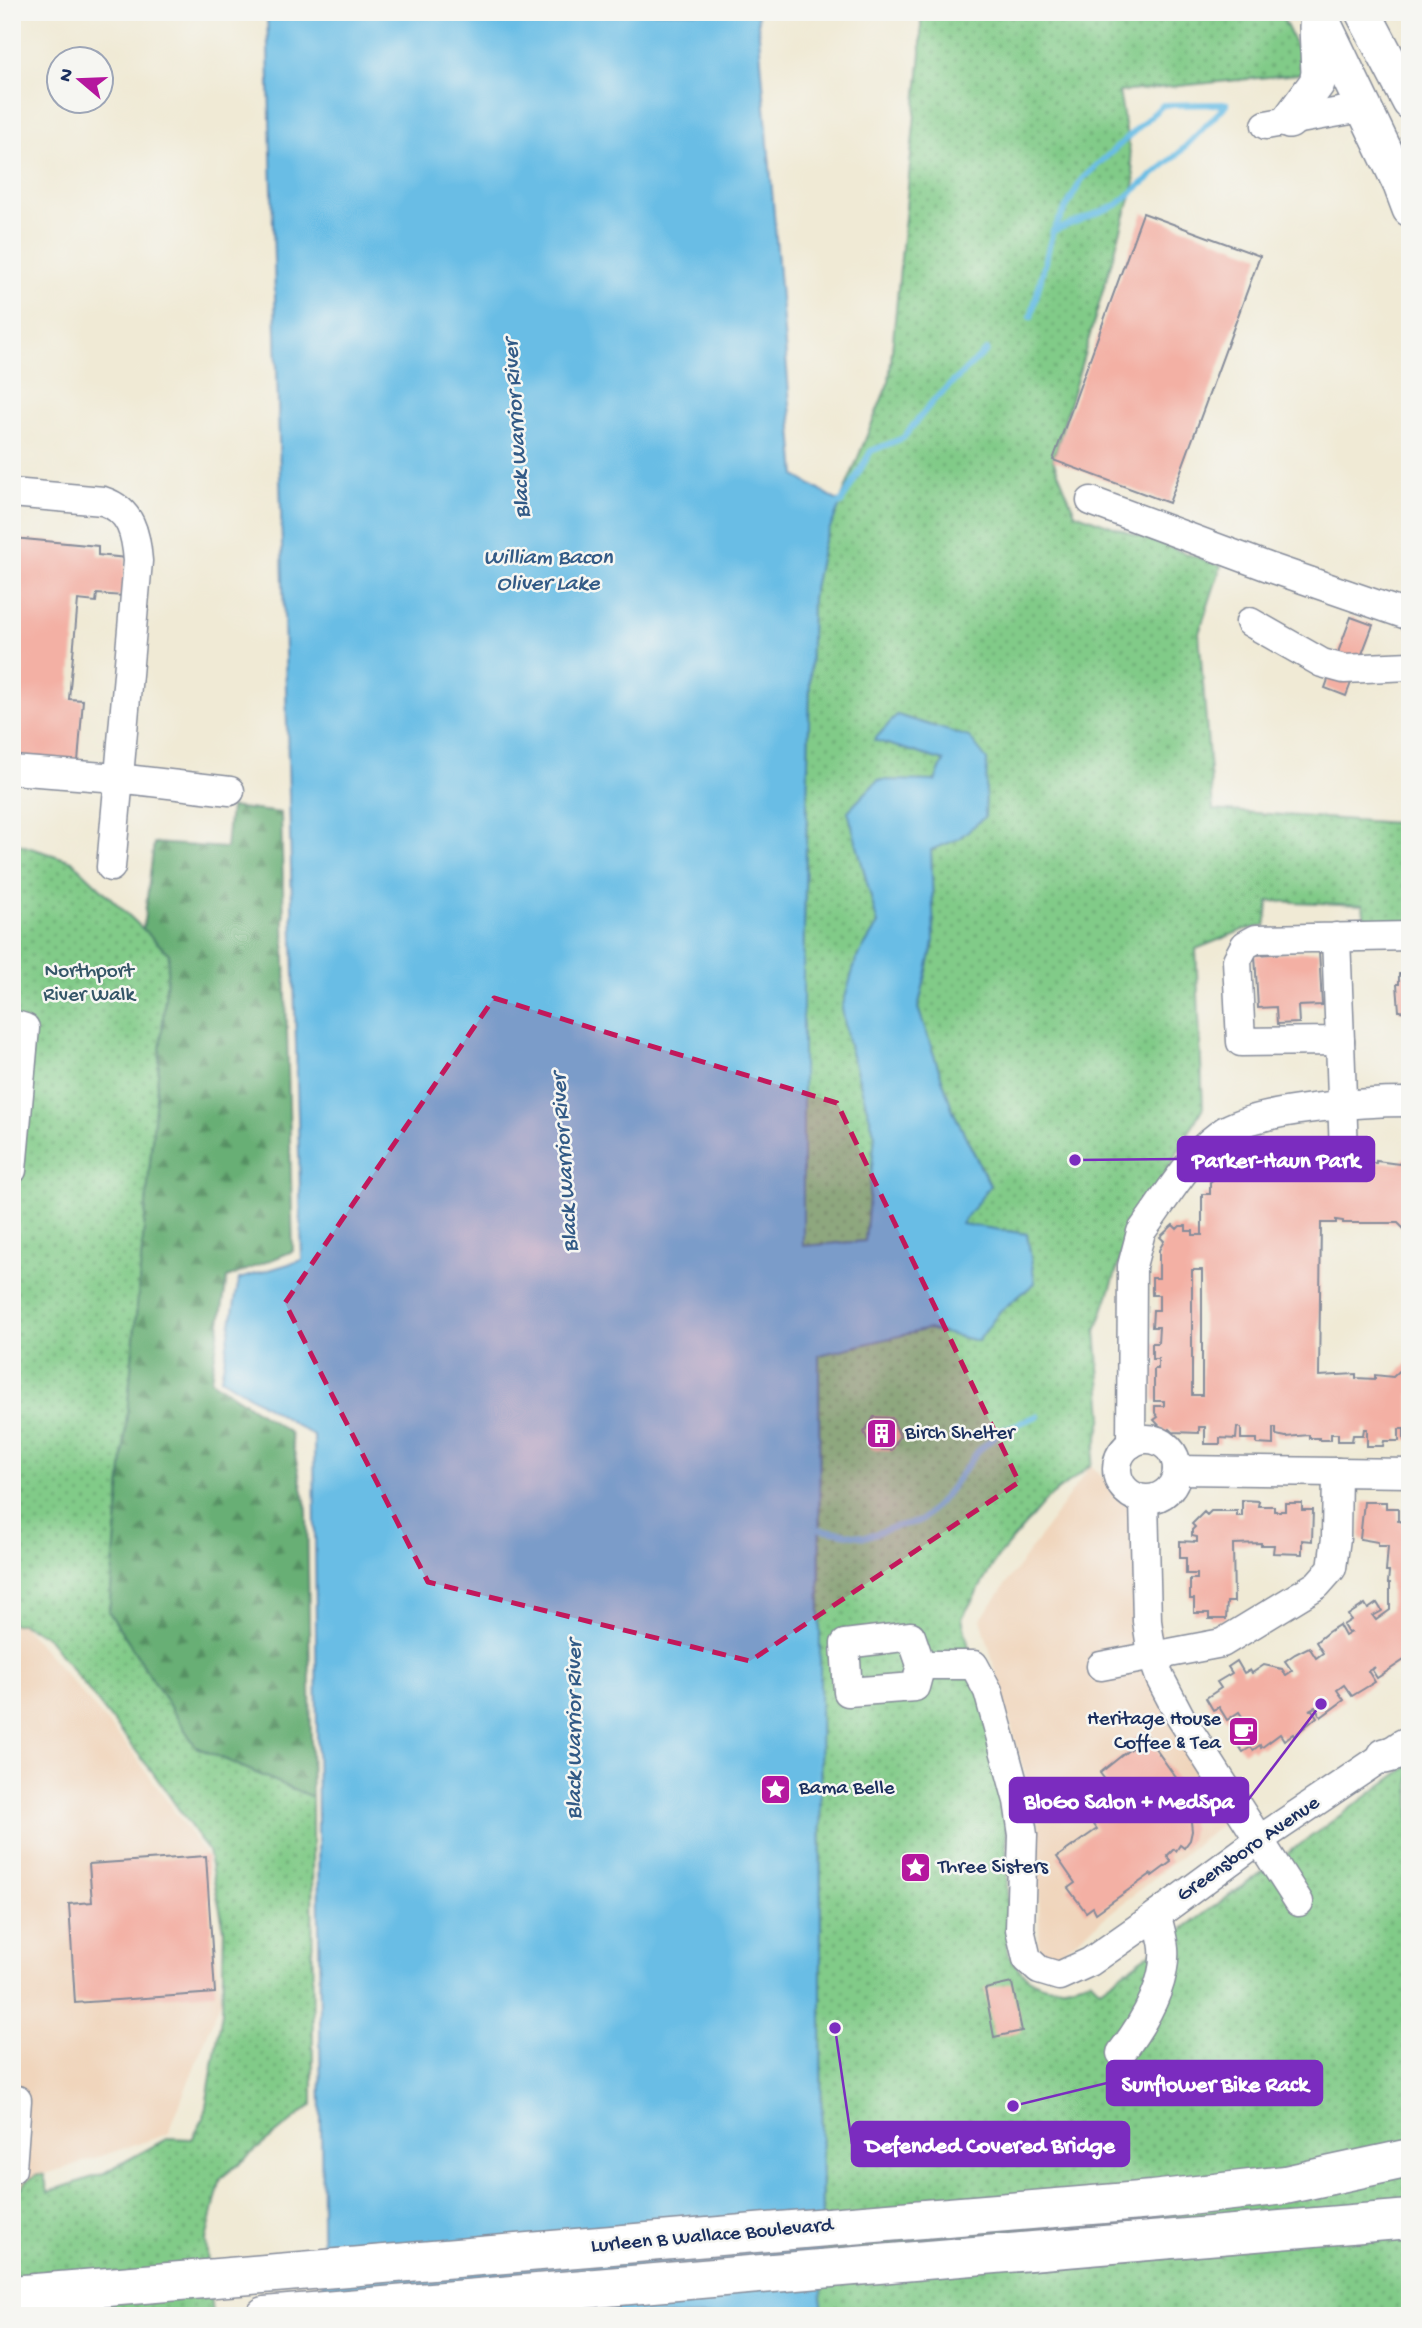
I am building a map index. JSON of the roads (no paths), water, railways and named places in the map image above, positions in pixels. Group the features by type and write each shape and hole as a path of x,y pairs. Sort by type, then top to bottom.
{"highway":[{"name":"Lurleen B Wallace Boulevard","path":"12,2295 1152,2200 1285,2185 1410,2158"},
{"name":"Lurleen B Wallace Boulevard","path":"265,2316 1410,2219"}],"main road":[{"path":"1317,12 1410,209"},
{"path":"1278,123 1317,83 1317,12"},
{"path":"1362,108 1409,96 1363,12"},
{"path":"1377,12 1410,43"}],"street":[{"path":"1278,123 1362,108"},
{"path":"12,493 103,501 123,512 137,541 138,561 111,867"},
{"path":"1091,500 1271,568 1410,616"},
{"path":"1250,622 1322,663 1344,669 1410,666"},
{"path":"12,770 230,790"},
{"path":"1340,1041 1241,1042 1237,960 1245,945 1256,939 1410,936"},
{"path":"1336,937 1344,1154"},
{"path":"12,1024 25,1028 12,1170"},
{"path":"1131,1444 1132,1266 1141,1232 1199,1153 1225,1131 1257,1118 1344,1106 1410,1102"},
{"path":"1143,1439 1163,1444 1171,1450 1177,1470 1170,1489 1162,1496 1144,1500 1126,1492 1117,1475 1119,1457 1131,1444 1143,1439"},
{"path":"1177,1470 1410,1473"},
{"path":"1101,1667 1222,1643 1317,1585 1332,1568 1336,1538 1337,1472"},
{"path":"1144,1500 1147,1621 1152,1656 1181,1718 1299,1902"},
{"name":"Greensboro Avenue","path":"921,1665 974,1665 988,1691 1016,1792 1023,1835 1020,1929 1027,1959 1039,1970 1059,1976 1090,1962 1259,1839 1402,1748"},
{"path":"1121,2053 1152,2005 1158,1984 1164,1950 1157,1915"},
{"path":"12,2169 15,2100"}],"water":[{"name":"William Bacon Oliver Lake","path":"267,12 757,12 796,476 841,503 823,544 812,598 803,970 803,1246 865,1241 875,1135 848,1042 842,1008 856,960 878,924 848,811 878,780 935,781 944,761 874,740 897,715 969,737 987,760 985,817 958,839 931,850 934,941 918,1008 953,1111 990,1186 961,1224 1027,1234 1035,1283 1000,1311 978,1341 928,1329 819,1355 822,2316 323,2316 314,1436 221,1378 239,1279 302,1260"}],"waterway":[{"path":"1053,231 1117,205 1179,153 1227,104"},
{"path":"1031,317 1053,231 1082,179 1163,105 1227,104"},
{"path":"833,505 841,503 871,451 903,438 933,401 987,350"},
{"path":"820,1529 865,1537 921,1521 944,1497 978,1451 1001,1431 1037,1416"}],"place":[{"name":"Parker-Haun Park","path":"1075,1160"},
{"name":"Birch Shelter","path":"882,1434"},
{"name":"BloGo Salon + MedSpa","path":"1321,1704"},
{"name":"Heritage House Coffee & Tea","path":"1244,1732"},
{"name":"Bama Belle","path":"776,1789"},
{"name":"Three Sisters","path":"915,1868"},
{"name":"Defended Covered Bridge","path":"835,2028"},
{"name":"Sunflower Bike Rack","path":"1013,2106"}],"water label":[{"name":"Black Warrior River","path":"518,429"},
{"name":"Black Warrior River","path":"566,1163"},
{"name":"Black Warrior River","path":"575,1730"}],"park label":[{"name":"Northport River Walk","path":"89,984"}]}
